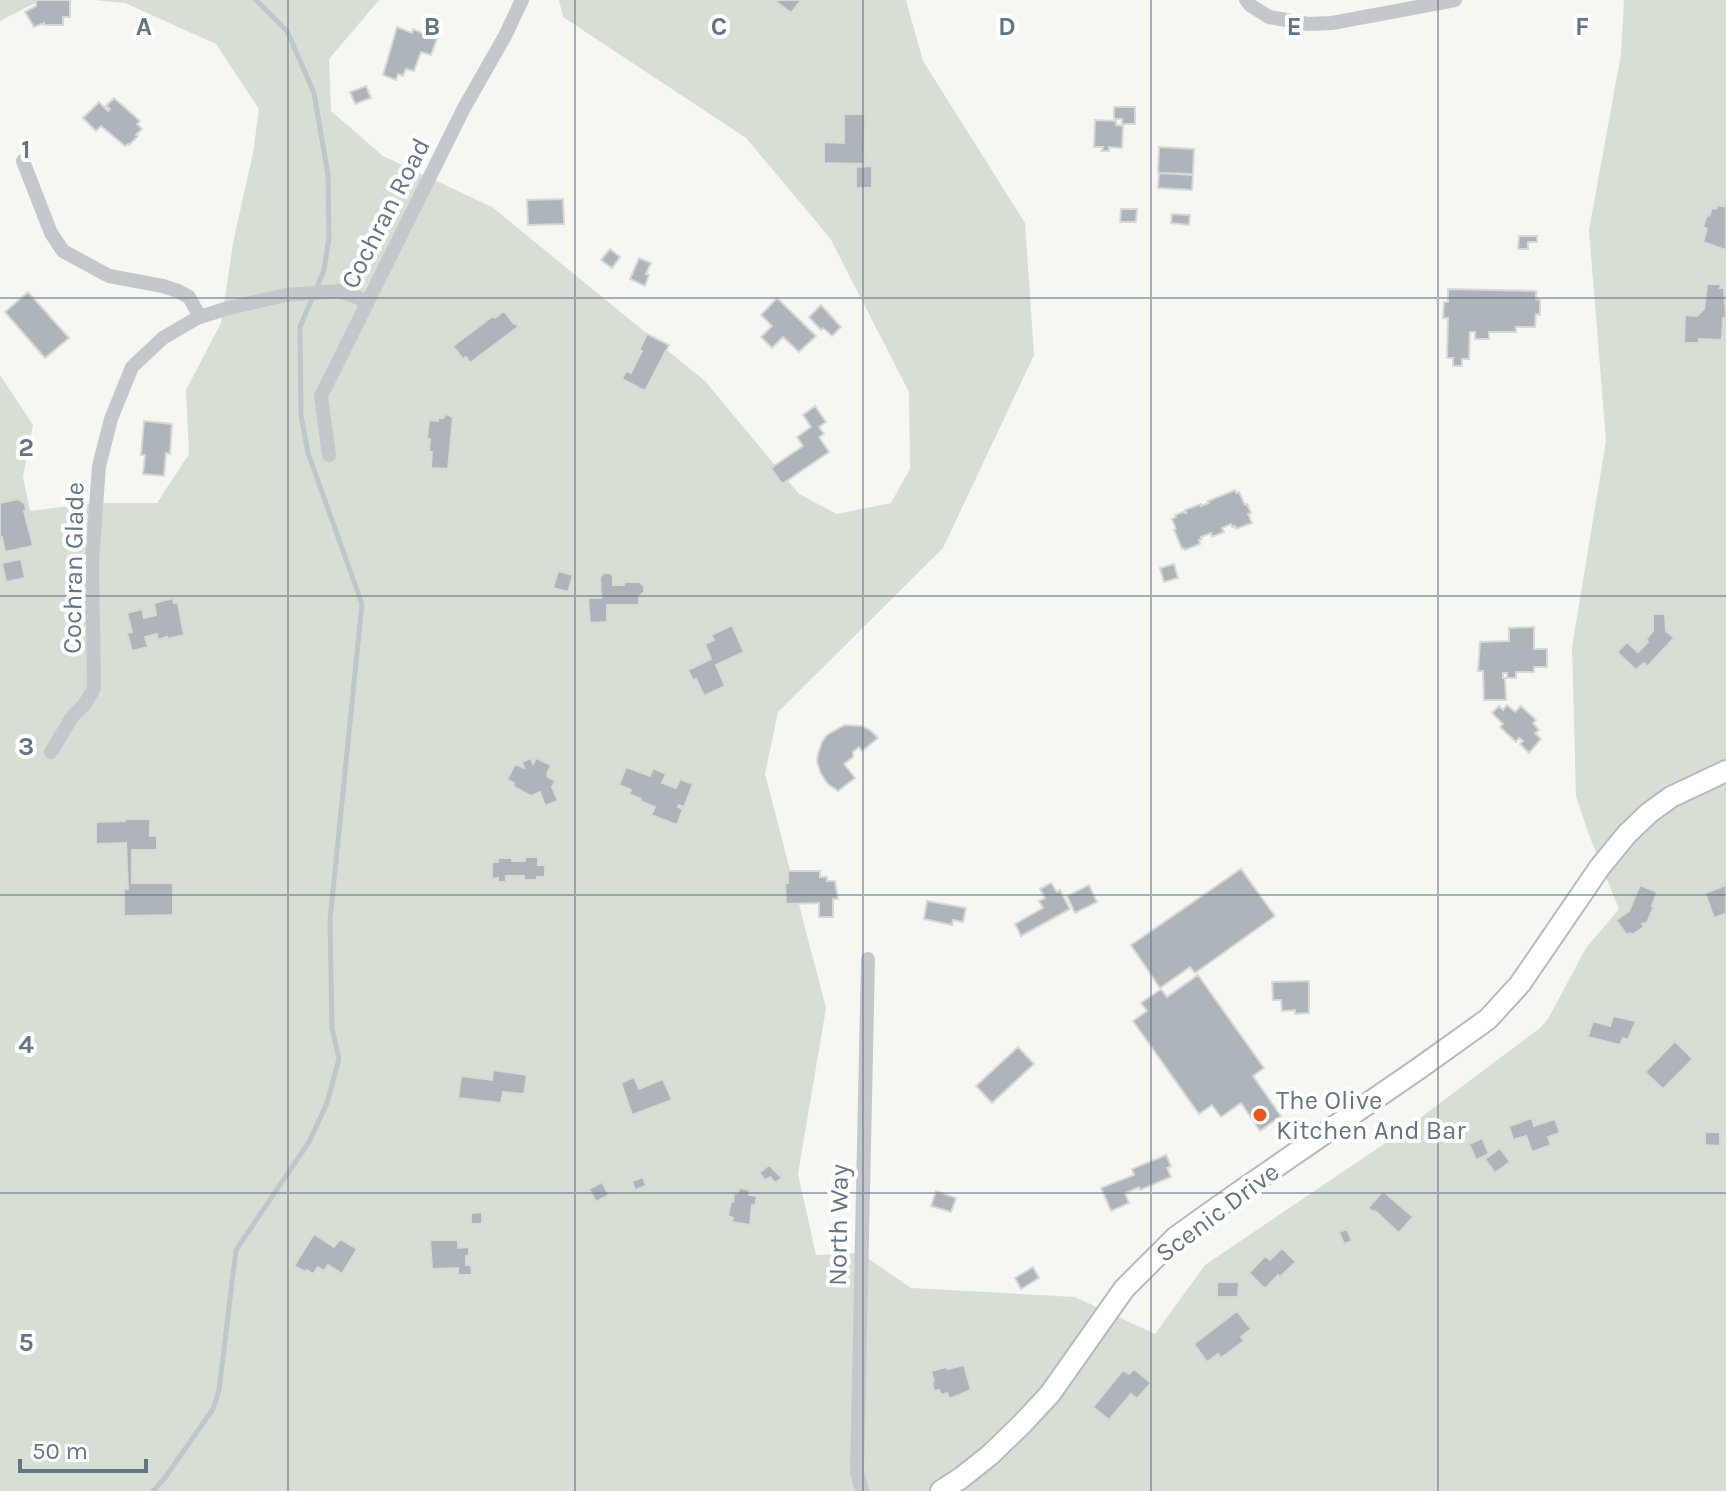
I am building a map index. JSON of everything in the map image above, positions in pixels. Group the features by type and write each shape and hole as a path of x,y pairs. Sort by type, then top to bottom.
{"street":[{"name":"Cochran Road","path":"329,455 321,396 464,108 522,0"},
{"path":"1246,0 1269,17 1308,24 1332,23 1455,0"},
{"path":"23,161 51,233 63,251 109,276 178,291 189,297 200,317"},
{"name":"Cochran Glade","path":"51,752 94,688 92,561 99,466 111,419 132,367 163,338 200,317 225,309 285,295 339,291 367,301"},
{"name":"Scenic Drive","path":"941,1491 990,1455 1050,1394 1124,1289 1176,1237 1488,1019 1520,984 1600,867 1627,834 1671,797 1726,771"},
{"name":"North Way","path":"862,1491 857,1472 868,959"}],"shaded area":[{"path":"0,0 41,0 0,21"},
{"path":"94,0 379,0 329,59 331,111 383,156 492,207 705,381 799,494 837,514 891,503 910,469 909,392 830,238 746,138 563,17 559,0 906,0 923,61 1025,223 1034,355 943,548 778,712 765,774 826,1008 798,1174 816,1255 860,1253 911,1288 1075,1297 1155,1334 1205,1265 1399,1134 1540,1028 1548,1019 1586,948 1619,909 1576,796 1572,647 1606,441 1589,230 1621,54 1623,0 1726,0 1726,1491 0,1491 0,375 33,425 23,477 30,511 94,503 157,503 189,454 186,390 221,323 259,109 216,44 125,3"}],"building":[{"path":"32,0 70,0 70,17 63,17 63,25 44,23 34,27 25,12 36,6 36,1"},
{"path":"774,0 801,0 791,13"},
{"path":"397,27 412,33 413,29 437,39 431,55 421,52 414,71 406,69 403,76 398,74 396,80 383,75"},
{"path":"366,86 371,98 355,104 350,92"},
{"path":"114,98 140,121 137,124 142,129 129,145 125,146 101,126 96,131 83,118 99,102 108,111 110,109 106,106"},
{"path":"1114,107 1135,107 1135,124 1122,124 1122,119 1114,119"},
{"path":"844,114 865,114 864,164 824,163 824,142 844,143"},
{"path":"1095,120 1116,121 1116,125 1123,126 1122,148 1109,147 1109,151 1102,151 1103,147 1094,147"},
{"path":"1159,147 1194,149 1193,174 1158,173"},
{"path":"872,166 872,188 856,188 856,167"},
{"path":"1159,173 1193,175 1192,190 1158,188"},
{"path":"563,199 564,224 528,225 527,200"},
{"path":"1718,205 1726,207 1726,250 1703,242 1707,215"},
{"path":"1121,209 1137,209 1136,222 1120,222"},
{"path":"1172,214 1190,215 1189,225 1171,223"},
{"path":"1519,236 1537,236 1537,242 1528,242 1528,249 1518,249"},
{"path":"610,249 620,257 612,268 601,260"},
{"path":"639,258 651,263 645,286 630,279"},
{"path":"1707,284 1721,284 1720,288 1724,288 1726,318 1723,318 1722,340 1699,339 1699,343 1684,343 1685,315 1697,316 1704,309"},
{"path":"1448,289 1536,291 1536,299 1540,300 1540,315 1536,314 1535,327 1516,327 1516,332 1489,332 1489,339 1475,339 1475,332 1470,332 1469,359 1462,359 1462,366 1453,366 1453,358 1447,358 1448,318 1443,318"},
{"path":"28,292 69,338 45,358 5,312"},
{"path":"777,298 816,336 799,352 783,337 772,348 761,337 772,326 761,315"},
{"path":"821,305 841,327 832,336 809,317"},
{"path":"504,311 518,327 470,363 466,357 463,359 453,346"},
{"path":"647,334 669,345 645,391 622,379 626,371 631,373"},
{"path":"815,406 826,422 819,427 824,434 819,437 829,452 782,484 771,468 803,446 797,437 811,427 803,415"},
{"path":"446,414 453,417 448,469 431,468 432,452 429,452 430,439 427,439 429,420 438,421"},
{"path":"144,421 172,424 170,454 166,453 164,476 143,474"},
{"path":"1235,490 1247,504 1252,523 1236,529 1231,524 1222,528 1224,532 1201,537 1200,544 1182,549 1174,530 1172,519 1175,515"},
{"path":"18,499 25,504 33,546 5,552 0,537 0,503"},
{"path":"21,559 25,578 6,582 2,563"},
{"path":"1174,564 1178,578 1164,582 1160,568"},
{"path":"558,571 573,575 568,592 553,588"},
{"path":"610,573 613,577 613,585 639,582 644,586 644,592 639,597 639,605 607,605 607,622 590,623 588,598 601,598 600,577"},
{"path":"173,598 174,603 178,603 184,635 158,640 157,634 145,637 148,647 132,651 127,633 132,632 127,613 142,609 144,618 156,615 154,603"},
{"path":"1653,614 1665,614 1666,631 1674,638 1647,667 1644,663 1636,670 1617,652 1627,642 1638,652 1648,642 1646,639 1653,631"},
{"path":"732,625 744,652 716,665 725,686 704,696 688,670 711,659 705,644 714,640 711,635"},
{"path":"1534,627 1534,649 1547,649 1547,667 1534,667 1534,672 1516,672 1516,678 1507,678 1507,673 1503,673 1506,700 1484,700 1483,671 1478,671 1480,642 1509,641 1509,628"},
{"path":"1507,705 1515,712 1521,706 1536,720 1533,723 1539,730 1535,733 1541,739 1529,753 1520,744 1523,741 1519,738 1516,742 1500,727 1503,724 1492,713 1499,706 1503,710"},
{"path":"845,725 862,726 878,738 862,751 859,747 853,752 853,757 844,764 855,778 838,791 828,784 817,762 827,735"},
{"path":"531,758 533,764 536,758 551,765 547,774 555,781 552,787 558,801 545,806 540,792 531,796 507,780 515,764 524,768 522,762"},
{"path":"626,767 650,776 653,768 666,774 662,783 676,788 680,779 693,784 684,807 678,807 683,809 677,825 651,815 655,807 640,801 629,794 631,790 619,785"},
{"path":"150,819 150,836 157,836 157,850 132,850 132,883 173,883 173,915 124,916 124,889 128,889 126,843 96,844 96,822"},
{"path":"525,857 538,857 538,865 545,865 545,877 524,880 524,876 506,876 506,882 492,879 492,862 498,862 498,858 525,861"},
{"path":"1241,869 1275,916 1195,973 1190,967 1160,988 1131,945"},
{"path":"788,871 820,871 820,877 835,881 838,899 833,899 833,917 819,917 819,903 786,904"},
{"path":"1051,883 1057,892 1060,890 1070,909 1021,936 1015,924 1043,908 1039,901 1045,898 1040,889"},
{"path":"1089,885 1097,902 1075,913 1067,896"},
{"path":"1640,885 1657,892 1654,906 1647,923 1642,924 1644,927 1627,935 1616,920 1629,911"},
{"path":"1726,885 1726,914 1714,918 1705,893"},
{"path":"927,901 966,908 963,922 953,920 952,925 924,919"},
{"path":"1198,975 1264,1068 1253,1076 1281,1116 1260,1131 1241,1103 1221,1117 1212,1105 1199,1114 1133,1021 1147,1011 1141,1003 1161,989 1167,997"},
{"path":"1309,981 1309,1013 1282,1011 1281,1000 1273,1000 1272,982"},
{"path":"1613,1016 1636,1021 1628,1040 1623,1038 1620,1045 1588,1037 1593,1021 1610,1026"},
{"path":"1675,1041 1693,1059 1663,1089 1645,1072"},
{"path":"1018,1047 1034,1064 992,1103 976,1086"},
{"path":"493,1070 527,1075 524,1094 503,1092 501,1103 458,1098 461,1076 492,1080"},
{"path":"634,1077 639,1089 663,1079 672,1100 632,1115 621,1083"},
{"path":"1532,1118 1534,1126 1555,1119 1560,1133 1548,1137 1551,1145 1532,1152 1526,1136 1513,1140 1509,1126"},
{"path":"1705,1132 1720,1132 1720,1146 1705,1145"},
{"path":"1482,1138 1489,1154 1476,1160 1469,1144"},
{"path":"1500,1148 1510,1162 1495,1173 1485,1159"},
{"path":"1166,1155 1171,1166 1167,1168 1171,1177 1125,1193 1129,1203 1111,1211 1101,1188 1134,1175 1132,1169"},
{"path":"769,1165 782,1178 775,1183 770,1177 765,1180 759,1173"},
{"path":"643,1177 646,1186 635,1190 632,1181"},
{"path":"602,1182 609,1195 596,1202 589,1189"},
{"path":"739,1188 750,1190 749,1195 757,1196 755,1206 752,1205 750,1225 732,1222 733,1218 728,1216 734,1193 738,1193"},
{"path":"936,1191 956,1198 951,1212 931,1206"},
{"path":"1383,1191 1413,1217 1399,1233 1368,1208"},
{"path":"482,1212 482,1224 471,1224 471,1213"},
{"path":"1347,1229 1352,1241 1344,1244 1339,1232"},
{"path":"314,1234 334,1247 340,1239 357,1249 342,1274 328,1265 324,1271 318,1267 313,1274 294,1266"},
{"path":"430,1240 458,1240 458,1248 469,1247 466,1265 471,1265 472,1275 458,1275 458,1268 432,1269"},
{"path":"1282,1248 1296,1262 1265,1289 1249,1273 1265,1256 1270,1260"},
{"path":"1033,1267 1039,1278 1021,1289 1015,1278"},
{"path":"1217,1282 1239,1282 1238,1297 1217,1297"},
{"path":"1237,1311 1251,1329 1241,1337 1244,1341 1221,1358 1218,1354 1207,1362 1194,1344"},
{"path":"964,1365 971,1390 949,1399 947,1393 941,1395 939,1390 934,1391 931,1371"},
{"path":"1134,1369 1151,1383 1137,1399 1131,1394 1109,1420 1093,1407 1123,1370 1129,1374"}],"waterway":[{"path":"153,1491 213,1409 219,1390 236,1250 309,1142 327,1103 339,1059 332,1028 330,920 362,604 308,453 301,415 300,327 324,270 329,238 328,175 314,93 287,31 256,0"}],"place":[{"name":"The Olive Kitchen And Bar","path":"1260,1115"}]}
